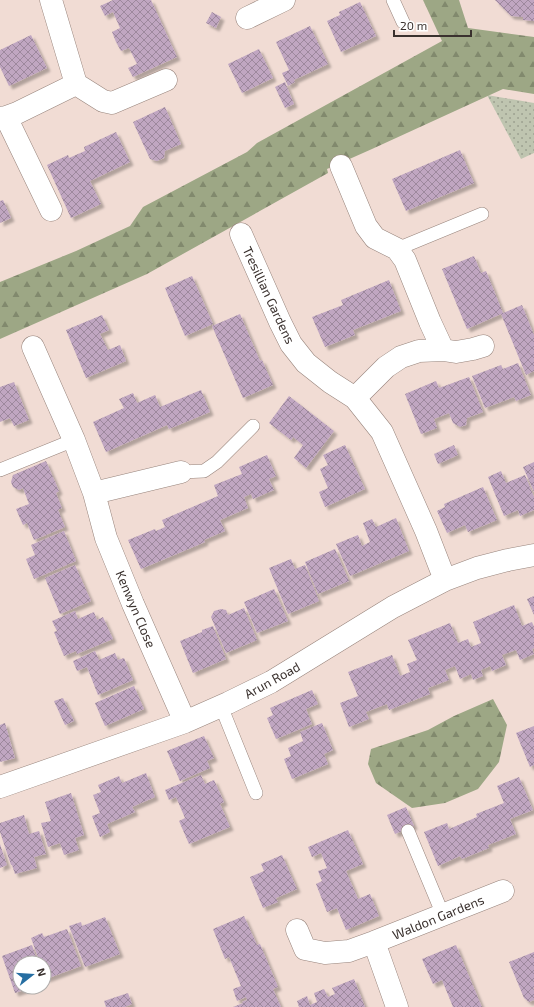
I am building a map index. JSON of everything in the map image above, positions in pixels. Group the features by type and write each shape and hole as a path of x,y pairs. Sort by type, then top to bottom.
{"street":[{"path":"51,0 76,84 103,101 112,103 166,80"},
{"path":"247,18 284,0"},
{"path":"51,210 3,118 76,84"},
{"path":"341,166 366,226 374,238 397,249 405,260 443,350"},
{"name":"Tresillian Gardens","path":"241,234 291,344 306,363 330,382 355,398 382,432 426,531 444,580"},
{"path":"355,398 386,367 401,357 419,351 443,350 456,352 483,346"},
{"name":"Kenwyn Close","path":"33,348 74,440 94,493 106,538 133,604 185,722"},
{"path":"94,493 181,472"},
{"name":"Arun Road","path":"0,787 185,722 271,682 393,607 444,580 477,568 534,555"},
{"name":"Waldon Gardens","path":"297,930 305,949 325,953 349,952 502,891"},
{"path":"374,942 397,1007"}],"lane":[{"path":"393,0 403,22"},
{"path":"397,249 482,214"},
{"path":"181,472 204,471 217,462 253,426"},
{"path":"0,470 74,440"},
{"path":"221,706 256,793"},
{"path":"408,831 443,914"}],"green space":[{"path":"423,0 459,0 468,28 534,37 534,94 503,89 327,169 328,173 147,274 0,339 0,282 76,251 130,226 143,207 247,152 257,143 442,41"},
{"path":"487,95 534,103 534,153 521,159"},
{"path":"493,699 507,725 499,762 478,789 445,803 412,808 376,783 368,764 371,749 428,730 454,716"}],"building":[{"path":"113,0 151,0 177,57 133,77 128,68 137,64 129,48 121,51 116,42 112,32 120,28 113,12 105,16 100,6"},
{"path":"495,0 534,0 534,21 523,20 523,17 511,16"},
{"path":"360,2 376,36 341,52 327,21 340,15 339,12"},
{"path":"212,12 221,17 216,28 206,23"},
{"path":"310,26 328,64 294,80 295,82 288,86 282,73 289,70 276,42"},
{"path":"31,35 47,68 9,86 0,67 0,50"},
{"path":"259,49 273,78 242,93 228,64"},
{"path":"285,82 294,104 285,108 275,87"},
{"path":"165,107 181,144 165,151 164,158 157,161 150,159 133,122"},
{"path":"116,132 130,162 90,181 101,204 71,218 47,165 68,155 69,158 85,151 84,147"},
{"path":"460,150 474,183 406,211 392,179"},
{"path":"3,200 11,218 0,223 0,201"},
{"path":"474,256 481,273 486,271 503,313 522,305 534,335 534,371 526,375 501,314 467,329 442,269"},
{"path":"192,276 213,324 185,336 165,288"},
{"path":"389,280 401,311 353,330 355,335 325,347 312,317 343,305 341,300"},
{"path":"240,314 260,361 262,360 273,385 243,398 212,326"},
{"path":"102,315 109,330 100,334 108,350 120,345 126,361 86,378 66,330"},
{"path":"518,363 531,395 516,401 514,397 485,408 472,376 501,365 503,369"},
{"path":"469,377 483,412 467,418 466,425 460,427 453,423 449,413 434,419 437,428 421,434 405,394 436,381 439,388"},
{"path":"14,382 29,420 14,426 10,418 0,422 0,387"},
{"path":"201,390 210,412 169,429 167,425 106,452 93,422 124,408 119,399 133,393 137,403 155,395 160,407"},
{"path":"289,396 334,431 306,468 294,458 303,445 293,437 291,440 269,423"},
{"path":"345,445 365,489 325,507 319,492 328,488 320,469 328,465 323,455"},
{"path":"454,445 458,455 438,464 434,454"},
{"path":"267,455 276,476 269,479 274,490 253,499 251,494 244,497 248,508 220,520 225,531 204,540 205,542 141,569 128,540 155,529 156,531 165,527 162,520 218,496 214,485 242,474 239,467"},
{"path":"46,461 59,491 56,493 62,508 58,510 65,527 34,540 27,523 23,525 16,509 29,504 23,488 19,490 13,487 11,482 13,475"},
{"path":"534,462 534,492 523,467"},
{"path":"501,471 506,483 525,475 534,497 534,510 520,516 518,510 504,516 488,477"},
{"path":"483,487 497,520 468,532 465,525 447,533 437,511 445,507 444,504"},
{"path":"396,518 409,551 350,576 336,544 358,535 362,546 370,542 363,523 372,519 376,527"},
{"path":"64,531 76,561 34,579 26,559 35,555 31,545"},
{"path":"335,549 349,581 318,594 305,562"},
{"path":"291,559 295,569 305,565 319,601 288,614 269,568"},
{"path":"75,565 91,601 60,614 45,578"},
{"path":"274,589 288,621 257,633 244,602"},
{"path":"534,596 534,615 527,599"},
{"path":"514,605 522,626 532,622 534,627 534,648 532,649 534,654 520,660 516,650 502,655 506,665 492,671 490,666 481,670 483,676 473,680 471,674 460,679 455,666 445,670 449,680 428,688 430,694 389,710 387,704 366,712 369,719 349,727 340,703 358,696 348,672 392,655 400,676 410,672 407,664 417,660 408,640 450,623 458,643 468,639 471,647 481,643 473,622"},
{"path":"244,608 257,640 226,653 211,617 214,611 221,609 226,610 228,615"},
{"path":"75,611 78,619 94,612 97,620 103,617 113,639 77,654 76,651 64,656 54,632 57,631 52,621"},
{"path":"213,626 226,659 193,673 180,641"},
{"path":"95,651 99,660 115,653 118,660 124,658 133,680 98,695 87,667 77,671 73,661"},
{"path":"134,686 144,709 105,726 95,703"},
{"path":"312,690 318,704 306,709 312,724 276,739 267,718 273,715 270,708"},
{"path":"63,698 74,721 65,725 54,701"},
{"path":"5,723 15,758 0,762 0,725"},
{"path":"322,723 333,750 324,754 328,764 292,779 284,759 291,756 288,748 303,741 300,732"},
{"path":"534,726 534,765 530,767 516,733"},
{"path":"204,736 214,758 207,761 210,768 180,781 167,751"},
{"path":"146,773 155,797 132,807 135,812 107,824 110,832 100,837 92,816 100,813 93,795 101,792 98,785 119,776 122,783"},
{"path":"201,775 205,784 214,780 224,802 220,804 230,827 189,844 179,821 185,818 176,797 169,800 165,790"},
{"path":"519,777 533,810 510,819 516,834 488,845 489,848 462,859 460,856 438,866 424,832 447,823 449,829 477,817 476,814 504,803 497,786"},
{"path":"71,793 84,835 75,838 79,850 64,855 60,843 48,847 41,823 51,821 45,802"},
{"path":"406,807 414,826 395,834 387,815"},
{"path":"24,815 29,834 39,831 46,854 34,857 37,868 15,874 0,832 0,823"},
{"path":"348,830 363,864 346,871 358,899 370,894 379,916 346,930 337,908 327,912 316,884 322,881 318,871 327,868 321,853 312,857 308,847"},
{"path":"0,844 7,865 0,868"},
{"path":"282,855 297,889 276,898 278,902 263,908 250,877 264,871 261,864"},
{"path":"244,916 257,945 260,944 278,987 273,989 281,1007 233,1007 247,1000 246,997 237,1001 233,989 241,986 229,957 225,959 213,929"},
{"path":"105,917 120,954 85,967 69,926 81,922 82,926"},
{"path":"67,929 81,966 52,977 52,955 37,955 31,938 42,933 44,937"},
{"path":"32,945 35,955 12,955 12,984 2,956"},
{"path":"456,945 482,1007 453,1007 442,980 433,984 422,959"},
{"path":"534,952 534,1000 529,1002 524,998 509,962"},
{"path":"354,979 365,1007 299,1007 297,1001 307,996 310,1005 317,1002 314,993 324,989 328,997 335,994 332,988"},
{"path":"128,993 132,1004 125,1007 106,1007 104,1001"}]}
